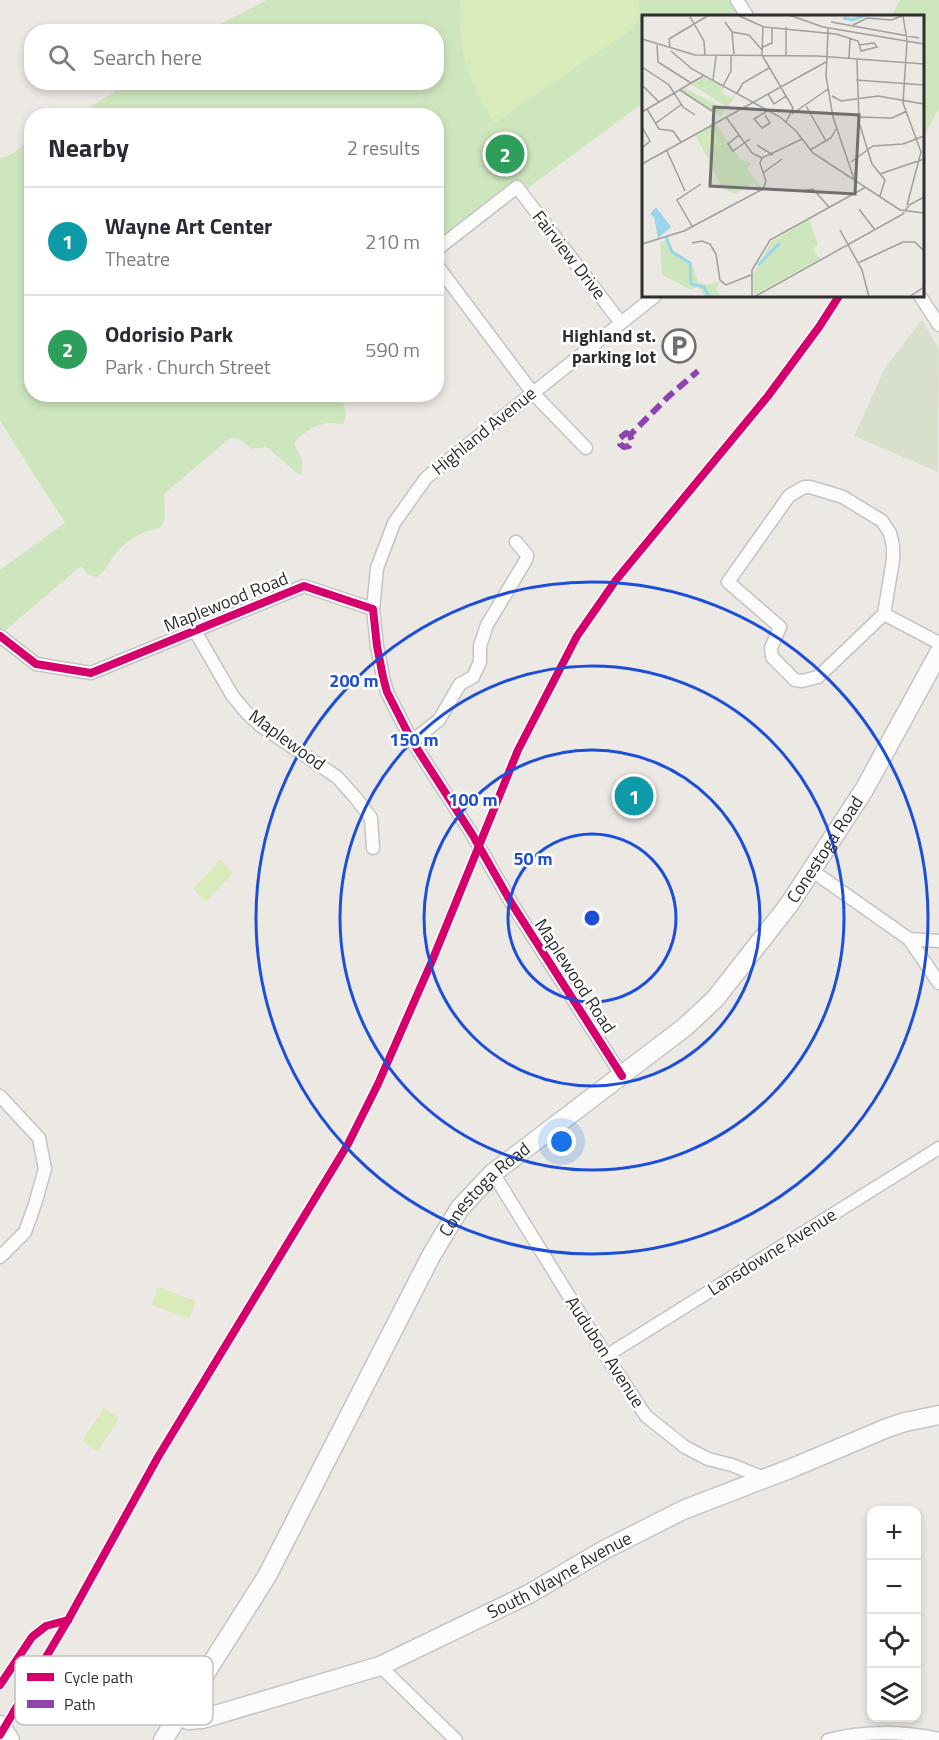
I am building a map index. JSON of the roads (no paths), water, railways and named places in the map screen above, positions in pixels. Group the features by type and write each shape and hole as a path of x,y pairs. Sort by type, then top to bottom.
{"main road":[{"name":"Conestoga Road","path":"213,1660 267,1576 442,1235 465,1202 493,1173 685,1027 715,999 788,906 864,790 939,653"},
{"name":"South Wayne Avenue","path":"213,1716 380,1666 529,1594 604,1550 682,1510 792,1468 887,1428 939,1415"},
{"path":"0,1725 9,1740"},
{"name":"Conestoga Road","path":"163,1740 172,1725"}],"street":[{"path":"737,0 746,15"},
{"name":"Fairview Drive","path":"444,244 517,187 621,323"},
{"path":"444,275 532,392 586,448"},
{"name":"Highland Avenue","path":"373,609 377,568 394,523 426,478 654,297"},
{"path":"921,297 939,325"},
{"path":"810,486 843,497 882,521 886,526 893,546 893,560 884,614 818,677 802,681 795,680 772,657 771,648 780,627 728,582 789,496 798,489 810,486"},
{"path":"412,741 439,720 460,684 473,677 480,662 480,646 487,626 526,560 527,555 516,542"},
{"name":"Maplewood Road","path":"0,636 36,664 91,673 304,586 373,609 377,646 387,692 412,741 472,834 512,904 622,1076"},
{"path":"884,614 939,643"},
{"name":"Maplewood","path":"195,631 232,695 246,712 261,726 337,777 355,797 371,818 373,848"},
{"path":"811,870 909,939 939,983"},
{"path":"909,939 939,941"},
{"path":"0,1096 39,1138 45,1169 25,1232 0,1257"},
{"name":"Lansdowne Avenue","path":"606,1356 939,1148"},
{"name":"Audubon Avenue","path":"493,1173 606,1356 646,1416 685,1447 708,1460 732,1465 764,1478"},
{"path":"380,1666 456,1740"},
{"path":"828,1740 853,1734 939,1739"}],"place":[{"name":"Odorisio Park","path":"505,154"},
{"name":"Highland st. parking lot","path":"679,346"},
{"name":"Wayne Art Center","path":"634,796"}]}
